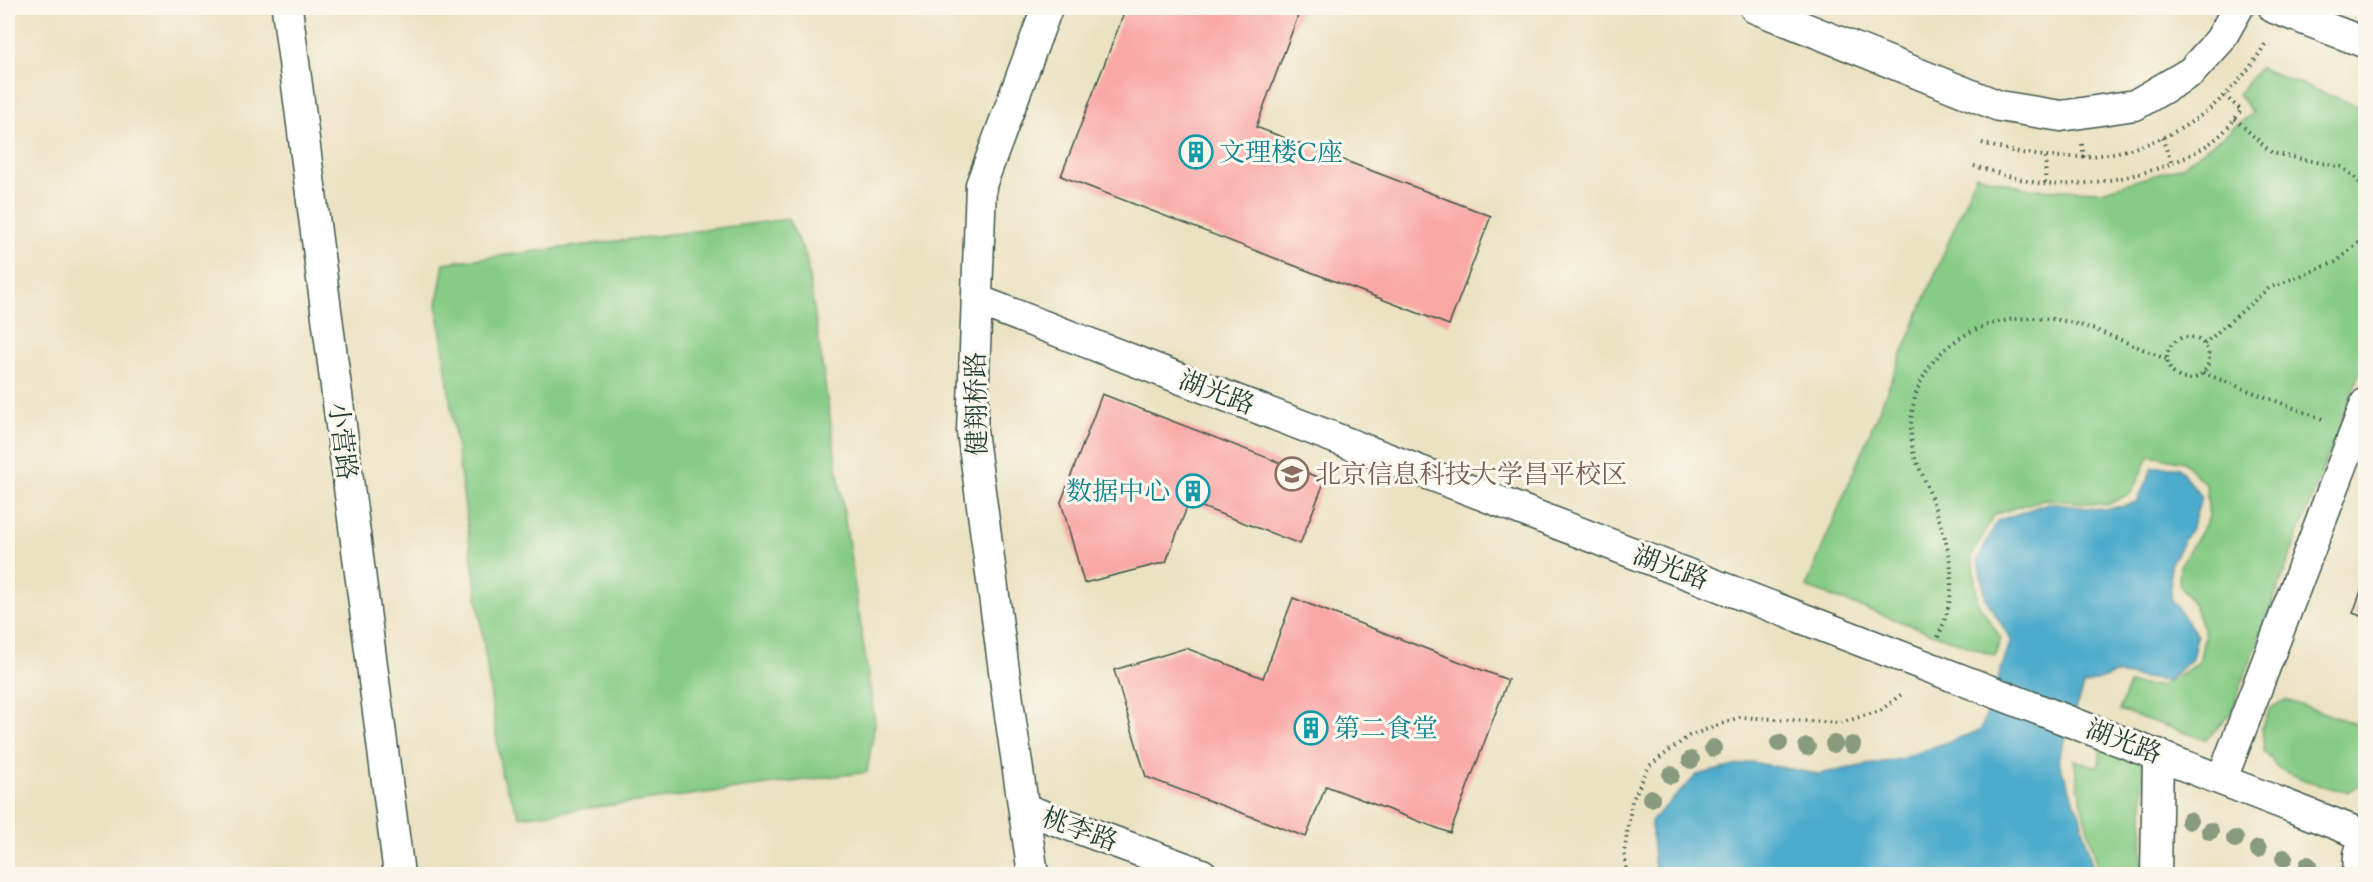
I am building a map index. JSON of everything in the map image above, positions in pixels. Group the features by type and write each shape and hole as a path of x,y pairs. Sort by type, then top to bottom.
{"street":[{"name":"小营路","path":"287,8 399,874"},
{"name":"健翔桥路","path":"1033,874 972,431 981,185 1047,8"},
{"path":"1755,8 1998,106 2061,116 2135,105 2191,72 2220,40 2238,8"},
{"path":"2274,8 2366,43"},
{"name":"湖光路","path":"977,300 2365,833"},
{"path":"2222,779 2366,403"},
{"path":"2156,874 2158,754"},
{"name":"桃李路","path":"1025,809 1202,874"},
{"path":"2358,874 2359,855 2365,833"}],"path":[{"path":"1974,166 2045,184 2111,180 2172,164 2213,141 2235,119 2241,110 2225,96"},
{"path":"2235,119 2272,153 2342,167 2358,180 2366,194"},
{"path":"2162,138 2172,164"},
{"path":"2045,184 2046,157"},
{"path":"2204,344 2269,288 2336,262 2364,238 2366,232"},
{"path":"1627,874 1624,852 1632,801 1649,766 1689,736 1740,717 1840,723 1880,711 1918,681 1941,631 1952,597 1950,555 1912,447 1911,417 1920,379 1942,350 1979,327 2015,317 2064,321 2166,359"},
{"path":"2189,336 2200,340 2208,348 2210,359 2207,369 2199,377 2188,380 2178,377 2170,369 2166,359 2169,348 2177,339 2189,336"},
{"path":"2203,373 2354,432"}],"green space":[{"path":"2260,68 2365,109 2365,358 2231,713 2206,740 2119,710 2129,684 2160,686 2199,663 2205,634 2194,605 2179,584 2180,566 2209,518 2206,485 2184,462 2150,455 2131,493 2107,505 2044,499 1995,514 1972,555 1978,603 2001,638 1995,656 1806,587 1976,175 2030,189 2102,191 2181,167 2253,113 2238,94"},
{"path":"788,219 806,256 875,723 867,772 520,817 502,777 437,304 444,263"},
{"path":"2286,700 2365,727 2365,771 2360,785 2347,792 2311,783 2278,768 2264,751 2262,727 2270,708"},
{"path":"2102,742 2144,764 2142,874 2100,874 2082,807 2074,760 2098,767"}],"water":[{"path":"2153,467 2178,467 2202,497 2192,526 2170,565 2171,599 2197,635 2192,659 2166,681 2115,674 2083,686 2058,759 2080,815 2094,874 1655,874 1651,821 1697,775 1751,762 1818,774 1900,759 1981,730 2011,640 1986,599 1978,560 1997,521 2048,503 2105,510 2137,502"}],"building":[{"name":"文理楼C座","path":"1126,8 1301,8 1256,127 1491,216 1449,325 1061,176"},
{"name":"数据中心","path":"1102,394 1325,480 1300,544 1189,502 1166,562 1084,583 1061,502"},
{"path":"2366,580 2366,618 2353,613"},
{"name":"第二食堂","path":"1293,598 1508,680 1450,833 1326,786 1306,837 1146,777 1114,670 1186,648 1263,678"}],"place":[{"name":"文理楼C座","path":"1196,152"},
{"name":"北京信息科技大学昌平校区","path":"1292,474"},
{"name":"数据中心","path":"1193,491"},
{"name":"第二食堂","path":"1311,728"}]}
